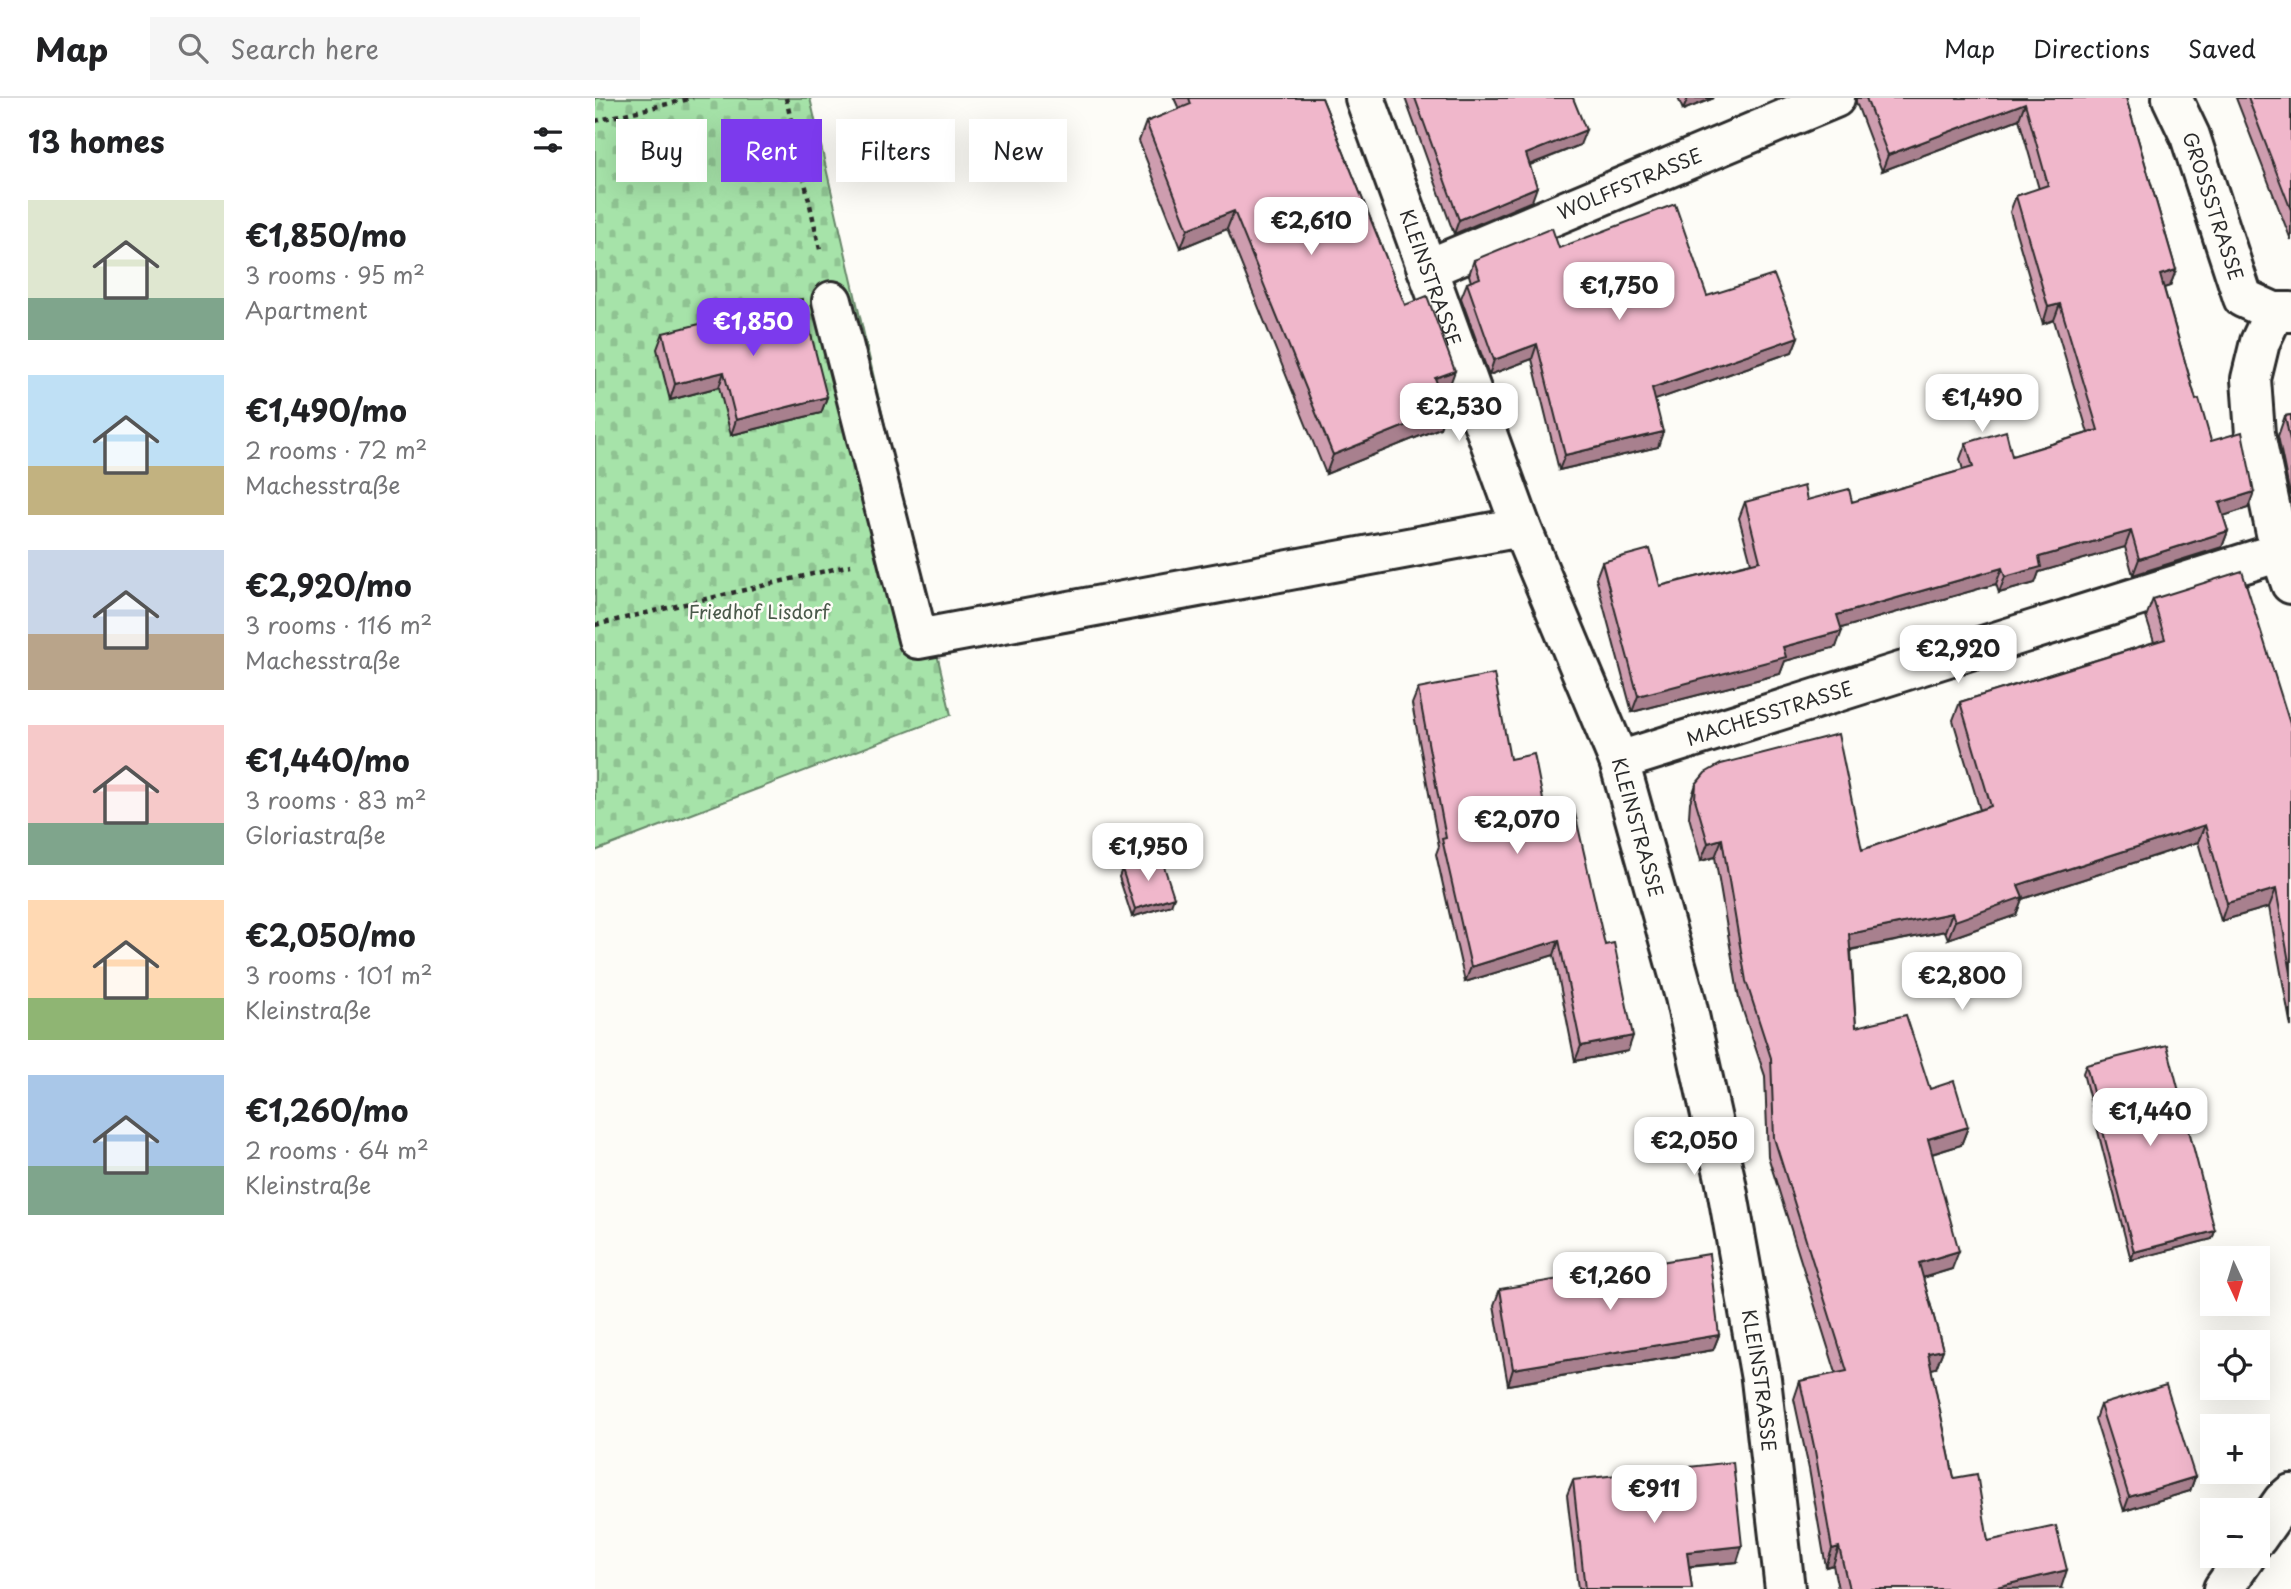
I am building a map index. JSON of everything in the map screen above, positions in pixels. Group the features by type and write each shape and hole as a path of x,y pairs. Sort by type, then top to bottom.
{"street":[{"name":"KLEINSTRASSE","path":"1365,98 1521,527 1619,761 1685,997 1726,1183 1761,1379 1785,1589"},
{"name":"WOLFFSTRASSE","path":"1427,269 1835,98"},
{"name":"GROSSSTRASSE","path":"2172,98 2190,136 2243,298 2282,312 2260,342 2251,379 2255,434 2285,568"},
{"path":"832,301 918,639 1521,527"},
{"name":"MACHESSTRASSE","path":"1619,761 2285,568"},
{"path":"2270,1520 2291,1494"},
{"path":"2223,1589 2238,1568"}],"path":[{"path":"595,121 693,98"},
{"path":"786,98 832,301"},
{"path":"595,625 896,554"}],"green space":[{"name":"Friedhof Lisdorf","path":"595,98 810,98 815,119 721,119 721,182 822,182 822,151 951,715 595,851"}],"building":[{"path":"1189,98 1322,98 1405,305 1427,296 1455,371 1435,378 1447,409 1333,455 1234,211 1188,229 1146,122 1191,104"},
{"path":"1415,98 1573,98 1586,130 1526,154 1537,187 1459,220"},
{"path":"1866,98 2126,98 2176,270 2160,275 2196,400 2199,399 2211,441 2242,432 2254,492 2219,503 2228,531 2139,559 2131,531 2039,557 2041,567 2005,577 2002,568 1837,615 1842,631 1783,647 1786,657 1638,696 1602,562 1650,549 1660,586 1760,561 1745,502 1804,486 1807,500 1849,489 1852,502 1973,467 1966,443 2006,431 2012,456 2098,430 2060,304 2048,307 2016,196 2048,185 2025,103 1888,155"},
{"path":"2248,98 2291,98 2291,210"},
{"path":"1675,204 1707,296 1774,275 1798,337 1652,388 1663,432 1565,455 1537,344 1494,360 1467,283 1480,278 1474,260 1552,228 1559,248"},
{"path":"802,299 827,397 736,420 724,372 675,384 663,333"},
{"path":"2291,415 2291,445 2285,416"},
{"path":"2242,571 2291,727 2291,973 2276,889 2227,903 2205,825 2018,885 2023,897 1955,921 1952,913 1849,934 1856,1027 1906,1015 1930,1089 1954,1081 1968,1127 1928,1139 1959,1251 1919,1263 1943,1350 1928,1353 1954,1478 1977,1474 1988,1541 2056,1526 2067,1570 1988,1589 1849,1589 1839,1547 1832,1549 1800,1381 1847,1371 1774,1138 1771,1058 1746,981 1722,839 1708,843 1695,799 1696,784 1705,773 1721,764 1838,734 1862,850 1991,806 1960,702 2165,639 2153,599"},
{"path":"1494,674 1510,759 1534,754 1546,815 1574,809 1605,945 1614,943 1633,1036 1581,1046 1559,940 1471,967 1442,839 1446,838 1418,689"},
{"path":"1161,857 1174,897 1135,909 1122,869"},
{"path":"2167,1045 2215,1231 2134,1252 2086,1065"},
{"path":"1709,1254 1719,1335 1513,1369 1500,1289"},
{"path":"2166,1385 2195,1477 2129,1497 2100,1405"},
{"path":"1733,1462 1742,1546 1687,1552 1692,1589 1585,1589 1573,1480"}]}
